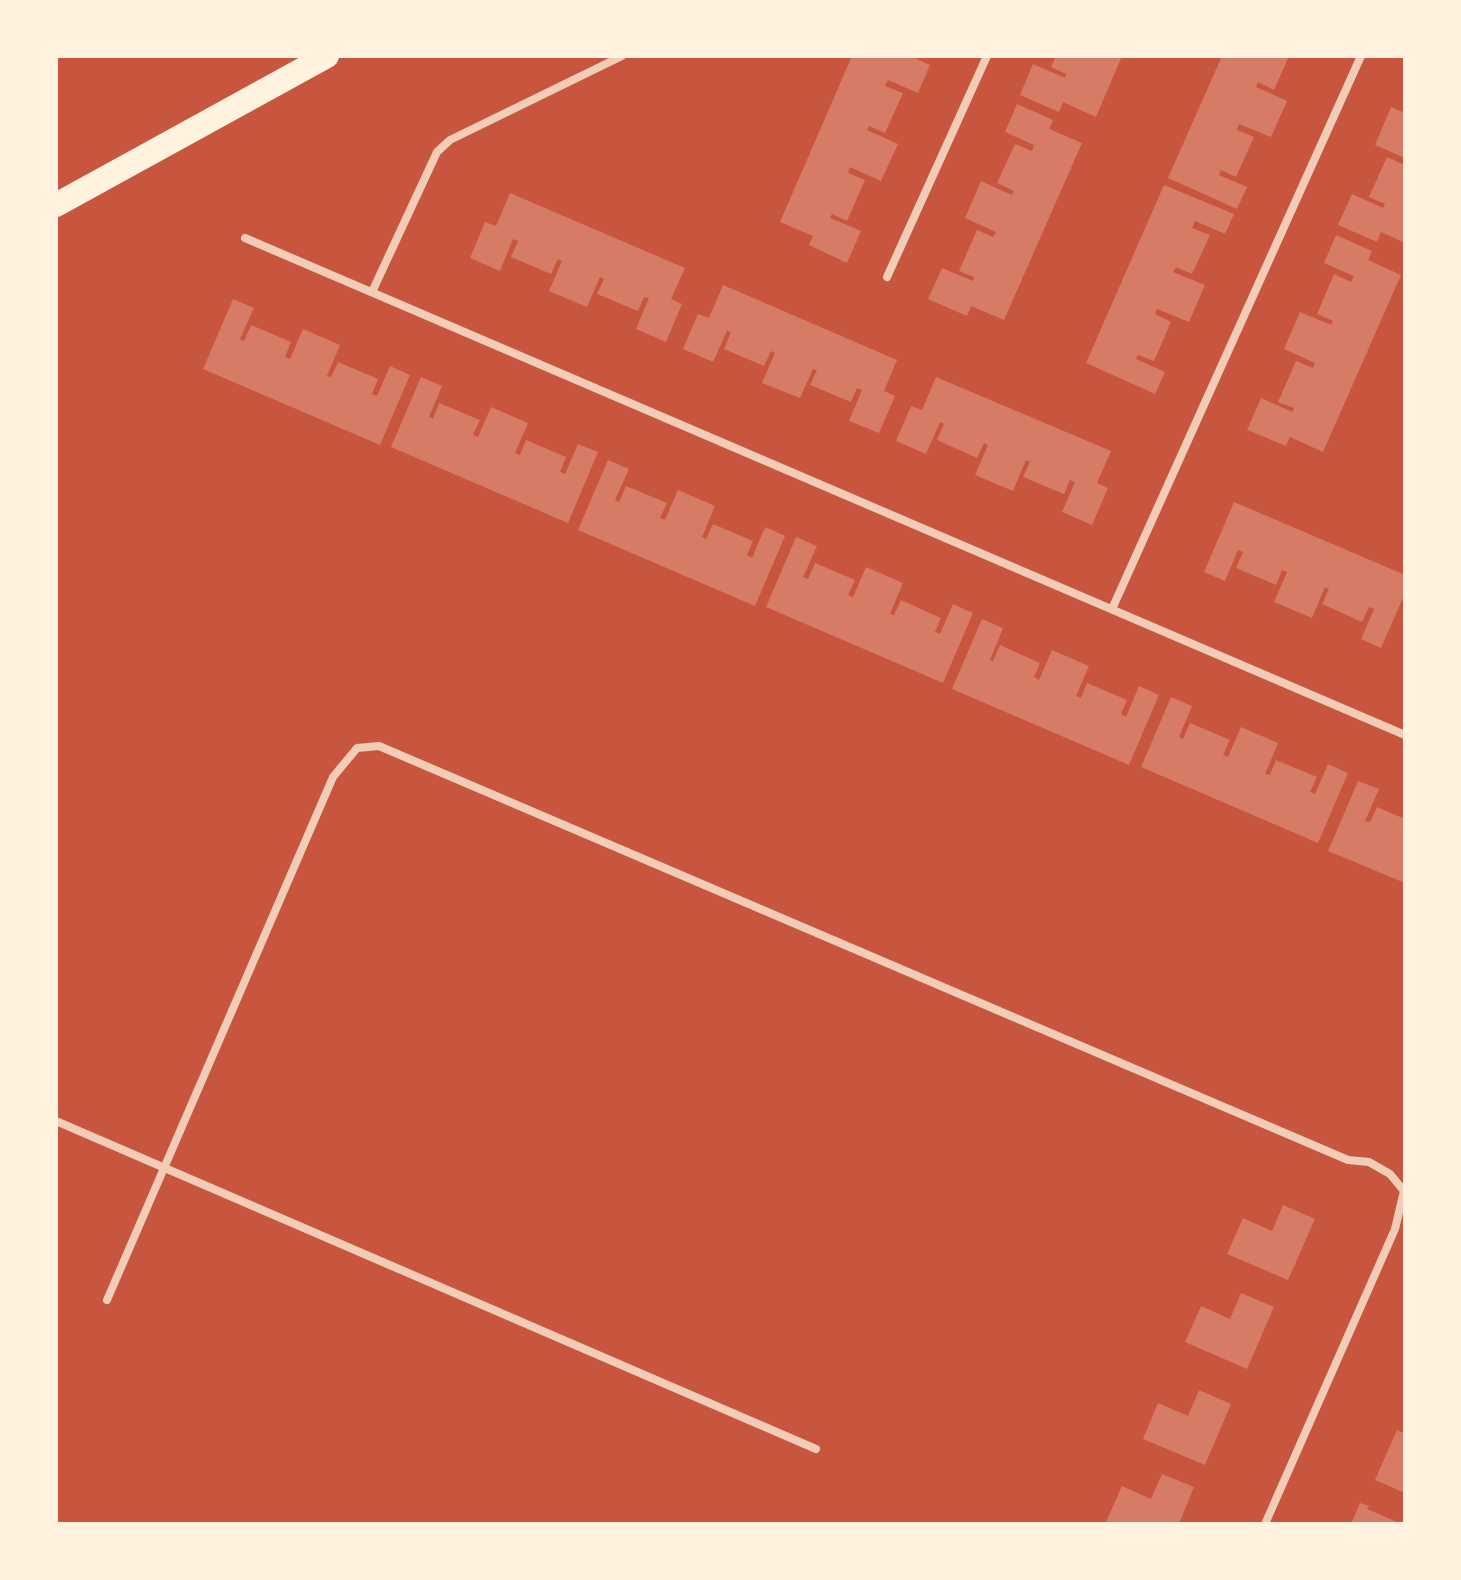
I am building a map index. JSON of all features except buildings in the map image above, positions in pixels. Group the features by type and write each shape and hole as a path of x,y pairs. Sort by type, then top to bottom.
{"highway":[{"path":"56,205 327,56"}],"street":[{"path":"372,292 424,173 437,152 450,140 622,56"},
{"path":"887,277 987,56"},
{"path":"1112,609 1361,56"},
{"path":"245,238 1405,735"},
{"path":"107,1300 333,777 357,748 379,746 1348,1160 1369,1162 1390,1174 1404,1191 1395,1229 1265,1524"},
{"path":"56,1121 816,1449"}]}
